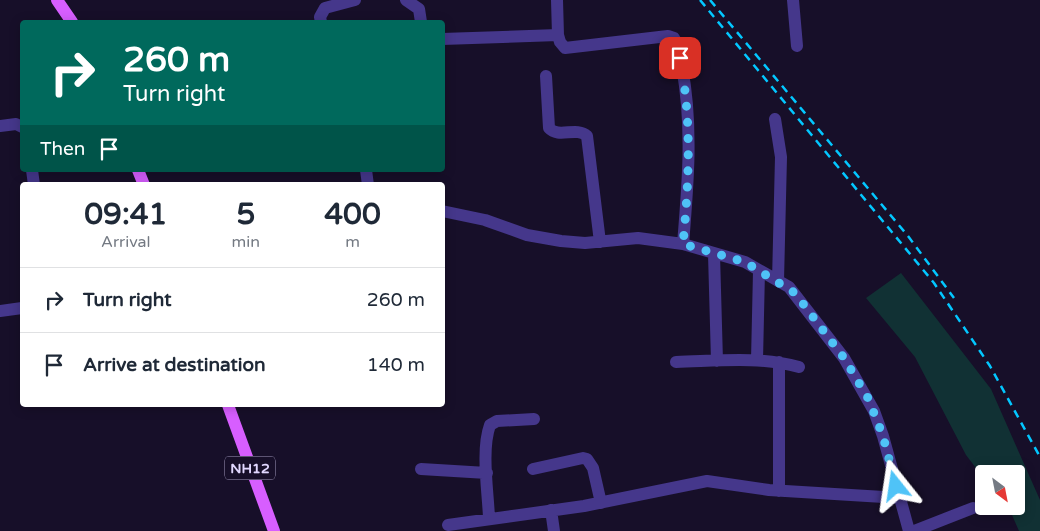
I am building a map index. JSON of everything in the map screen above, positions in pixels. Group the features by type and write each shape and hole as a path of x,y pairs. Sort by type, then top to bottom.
{"main road":[{"path":"57,0 71,20"},
{"name":"NH12","path":"229,407 274,531"}],"street":[{"path":"321,20 320,17 325,8 355,0"},
{"path":"406,0 419,9 421,20"},
{"path":"557,0 558,35 560,42 565,48 668,36 676,41 685,85 689,125 690,169 683,244"},
{"path":"793,0 797,46"},
{"path":"445,39 558,35"},
{"path":"546,76 549,128 556,133 578,132 587,136 600,242"},
{"path":"775,119 781,157 778,281"},
{"path":"0,126 16,124 20,126"},
{"path":"445,212 485,220 527,235 575,243 638,238 683,244 745,262 789,287 844,358 868,398 883,436 909,531"},
{"path":"714,254 717,361"},
{"path":"757,360 759,271"},
{"path":"0,311 20,308"},
{"path":"676,362 757,360 798,366"},
{"path":"779,362 779,490"},
{"path":"489,518 487,473 490,425 497,421 534,419"},
{"path":"533,469 582,458 587,459 593,468 601,503"},
{"path":"420,469 487,473"},
{"path":"448,524 601,503 707,481 779,490 900,498"},
{"path":"914,531 973,508"},
{"path":"551,510 554,531"}],"green space":[{"path":"901,273 991,389 1025,465 975,465 975,467 966,455 915,357 866,298"},
{"path":"1025,466 1040,500 1040,531 1019,531 1012,515 1025,515"}],"railway":[{"path":"700,0 934,283 990,366 1040,457"},
{"path":"710,0 908,236 954,298"}],"route":[{"path":"680,58 689,125 690,169 683,244 711,254 745,262 789,287 795,293 844,358 868,398 883,436 896,486"}]}
